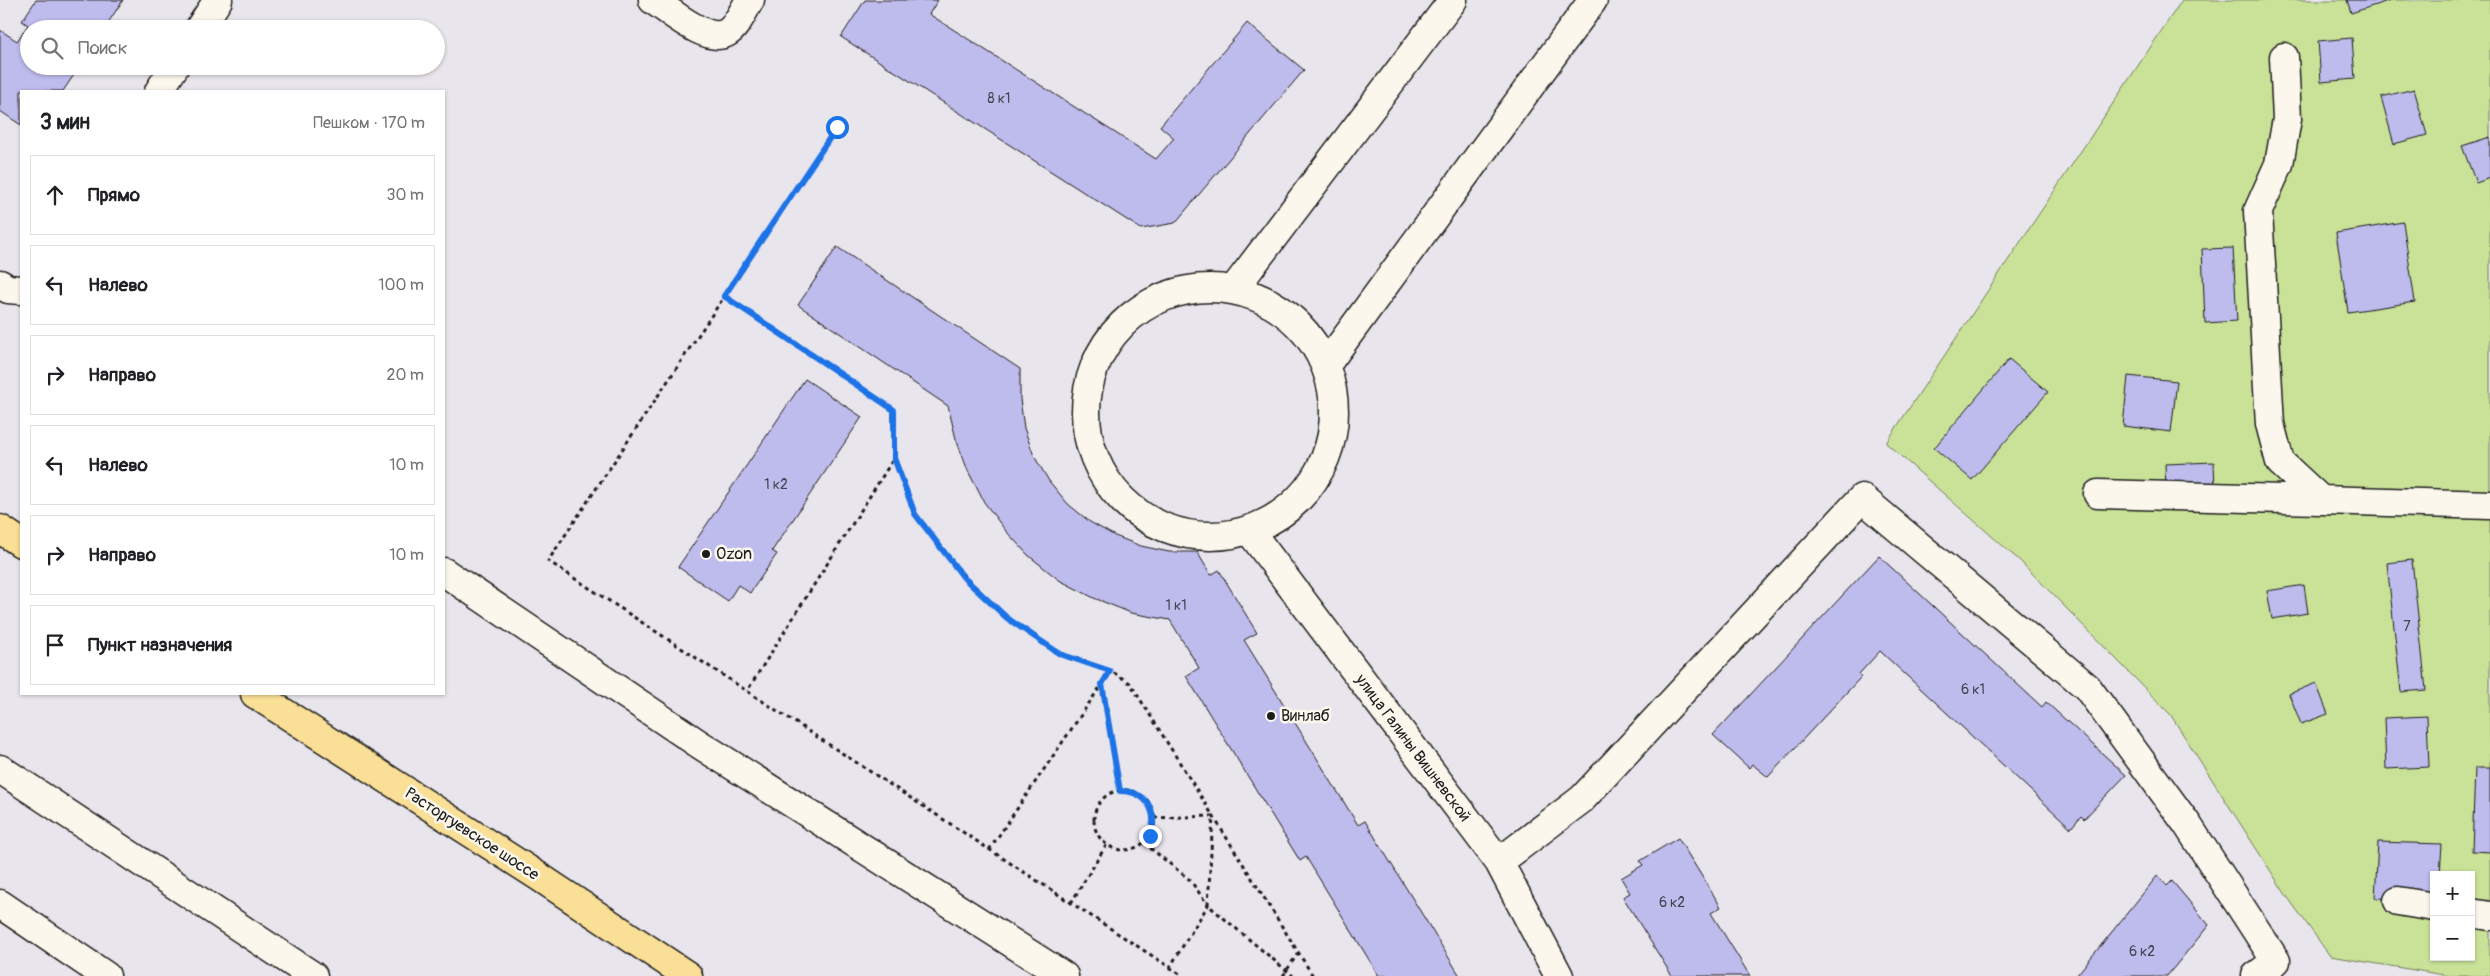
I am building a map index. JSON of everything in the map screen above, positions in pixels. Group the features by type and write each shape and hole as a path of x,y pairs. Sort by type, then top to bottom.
{"main road":[{"path":"0,529 20,542"},
{"name":"Расторгуевское шоссе","path":"258,695 538,876 688,976"}],"street":[{"path":"205,20 218,0"},
{"path":"653,0 706,35 720,36 730,32 750,0"},
{"path":"1234,289 1453,0"},
{"path":"1326,365 1589,1"},
{"path":"2284,57 2287,119 2279,164 2258,211 2270,424 2280,462 2321,500"},
{"path":"160,90 169,75"},
{"path":"0,284 8,289 20,290"},
{"path":"1193,288 1234,289 1273,304 1305,330 1326,365 1335,404 1331,445 1314,482 1285,512 1249,530 1208,537 1168,530 1132,510 1105,479 1088,441 1086,399 1097,359 1120,325 1153,301 1193,288"},
{"path":"2098,494 2490,505"},
{"path":"1498,862 1582,799 1862,498 2087,687 2187,824 2276,961 2256,976"},
{"name":"улица Галины Вишневской","path":"1249,530 1498,862 1558,976"},
{"path":"445,573 699,744 1064,976"},
{"path":"0,769 313,976"},
{"path":"2398,901 2430,906"},
{"path":"0,904 106,976"},
{"path":"2475,914 2490,916"}],"path":[{"path":"837,127 548,561 1184,976"},
{"path":"724,296 894,410 894,458 915,514 964,578 1007,618 1060,654 1110,671 1130,683 1313,976"},
{"path":"747,691 894,458"},
{"path":"989,850 1110,671"},
{"path":"1102,684 1120,791"},
{"path":"1120,791 1139,794 1146,800 1154,818 1150,836 1144,843 1135,848 1125,850 1106,844 1095,828 1096,813 1102,799 1120,791"},
{"path":"1154,818 1213,816"},
{"path":"1170,967 1208,905 1213,816"},
{"path":"1144,843 1190,880 1208,905 1293,976"},
{"path":"1071,903 1106,844"},
{"path":"1283,976 1298,953"}],"green space":[{"path":"2182,0 2490,0 2490,976 2450,976 2330,956 2286,895 2170,714 2020,561 1886,443"}],"building":[{"path":"36,0 123,0 110,20 23,20"},
{"path":"865,0 938,0 929,14 1156,159 1174,138 1160,126 1247,23 1304,70 1175,223 1141,229 841,37"},
{"path":"2347,0 2391,0 2351,13"},
{"path":"0,30 17,41 20,37 20,75 74,75 64,90 20,90 20,124 0,111"},
{"path":"2352,38 2355,79 2321,82 2318,41"},
{"path":"2414,89 2427,135 2394,144 2381,97"},
{"path":"2490,137 2490,178 2476,183 2462,146"},
{"path":"2403,222 2415,302 2348,312 2336,233"},
{"path":"837,247 1020,369 1020,399 1024,428 1034,456 1049,481 1068,504 1090,522 1115,536 1141,546 1169,552 1197,552 1211,575 1219,570 1257,633 1244,640 1358,825 1365,821 1460,976 1379,976 1306,857 1300,861 1186,676 1199,668 1170,620 1131,613 1094,598 1059,580 1028,555 1005,530 984,502 968,471 956,439 948,406 798,305"},
{"path":"2233,248 2237,321 2205,323 2202,249"},
{"path":"2009,359 2048,392 1972,480 1934,448"},
{"path":"2128,376 2177,381 2171,432 2123,426"},
{"path":"805,379 862,417 772,551 777,554 750,593 738,585 728,601 678,567"},
{"path":"2214,462 2215,488 2166,491 2165,464"},
{"path":"1879,556 2042,707 2046,702 2126,775 2084,819 2081,816 2071,828 1880,651 1859,674 1861,677 1768,777 1752,764 1749,768 1713,735"},
{"path":"2412,560 2426,690 2401,692 2387,563"},
{"path":"2304,585 2308,613 2272,619 2267,591"},
{"path":"2316,683 2328,714 2301,724 2289,694"},
{"path":"2427,716 2429,767 2386,769 2384,718"},
{"path":"2475,768 2490,768 2490,852 2472,851"},
{"path":"1678,838 1721,907 1711,913 1750,976 1672,976 1623,897 1630,893 1621,878 1643,865 1640,861"},
{"path":"2378,842 2442,844 2440,871 2430,871 2430,900 2375,898"},
{"path":"2158,875 2167,886 2172,881 2209,925 2167,976 2076,976"}],"place":[{"name":"Ozon","path":"706,554"},
{"name":"Винлаб","path":"1271,716"}],"route":[{"path":"837,127 724,296 894,410 894,458 915,514 964,578 1007,618 1060,654 1110,671 1102,684 1120,791 1130,791 1139,794 1146,800 1154,818 1150,836"}]}
